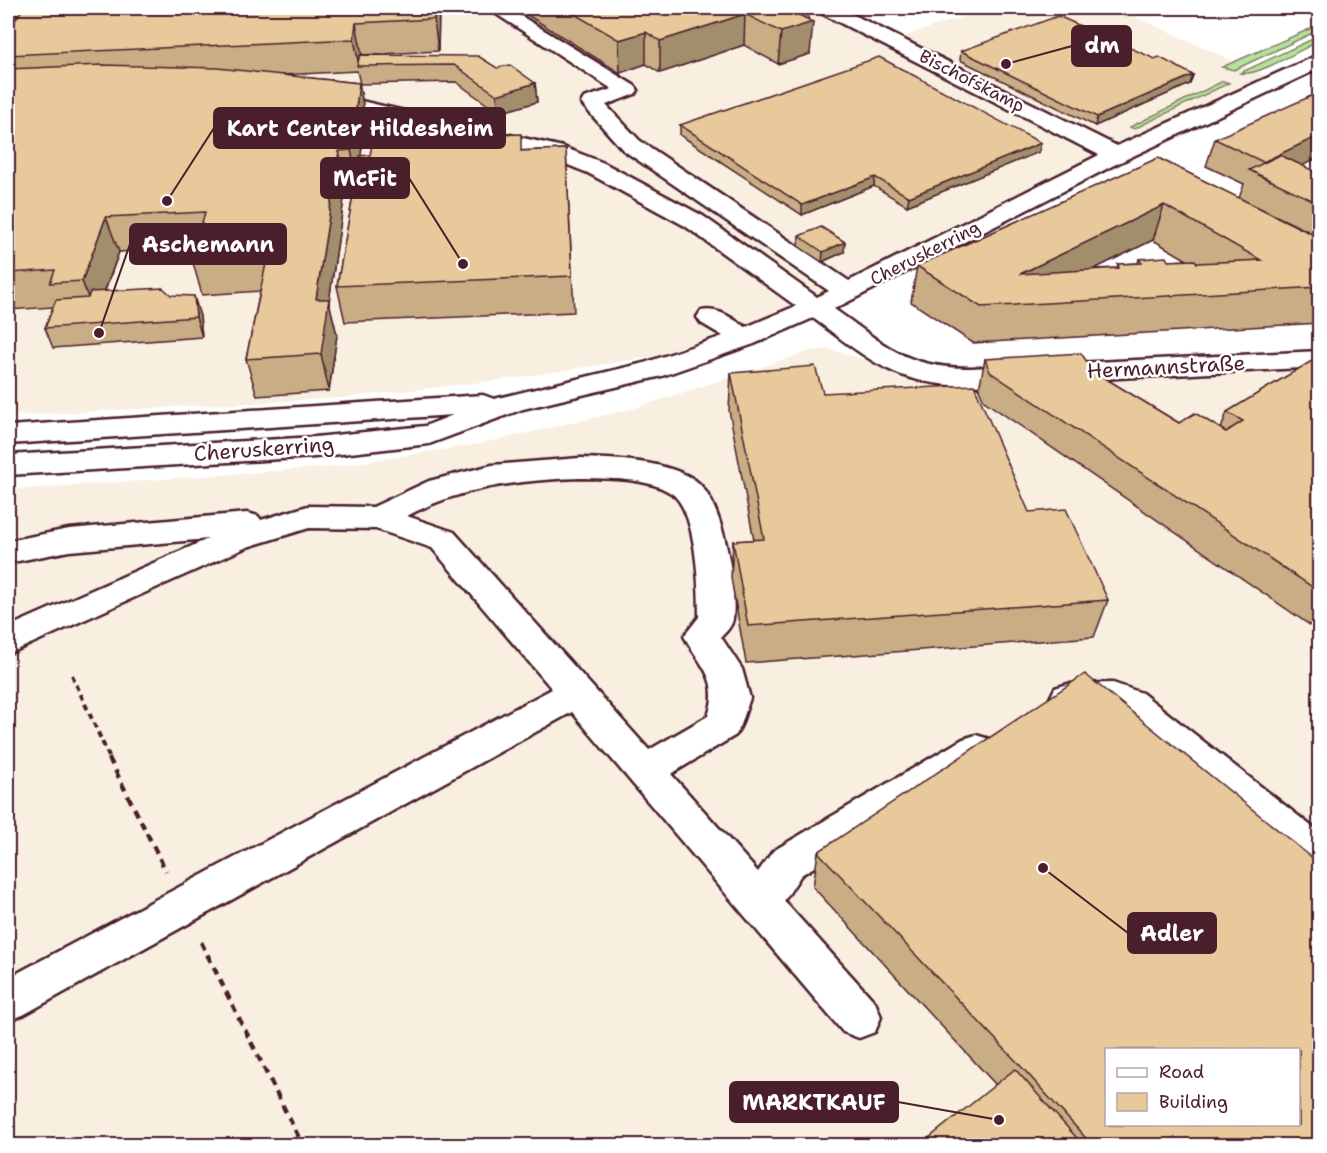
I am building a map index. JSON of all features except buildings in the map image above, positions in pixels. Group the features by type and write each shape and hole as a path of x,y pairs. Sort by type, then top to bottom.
{"street":[{"path":"8,8 31,8"},
{"path":"496,8 628,90 592,103 631,145 848,292"},
{"name":"Bischofskamp","path":"826,8 1117,162"},
{"name":"Cheruskerring","path":"8,465 315,447 429,435 514,402 652,370 744,338 817,307 1117,162 1320,60"},
{"name":"Hermannstraße","path":"296,98 339,102 555,152 596,168 694,221 890,361 913,372 944,377 1320,359"},
{"path":"710,317 744,338"},
{"name":"Cheruskerring","path":"8,435 514,402"},
{"path":"378,518 439,489 524,472 588,467 638,471 685,487 700,506 717,589 716,621 700,636 724,669 732,698 723,725 645,771"},
{"path":"8,640 236,539 308,517"},
{"path":"8,552 69,540 308,517 378,518 443,540 859,1017"},
{"path":"8,1000 576,693"},
{"path":"759,904 787,863 1059,700 1077,696 1113,697 1129,703 1320,857"}],"shaded area":[{"path":"8,8 844,8 905,36 989,8 1116,8 1278,81 851,287 657,356 509,379 344,398 8,416"},
{"path":"829,349 913,374 1319,359 1319,1145 8,1146 8,490 332,467 479,444 632,409 811,351"}],"green space":[{"path":"1319,25 1319,30 1234,70 1222,67"},
{"path":"1319,36 1319,41 1280,62 1257,71 1240,73"},
{"path":"1223,81 1229,83 1134,129 1130,127"}],"place":[{"name":"dm","path":"1006,64"},
{"name":"Kart Center Hildesheim","path":"167,201"},
{"name":"McFit","path":"463,264"},
{"name":"Aschemann","path":"99,333"},
{"name":"Adler","path":"1043,868"},
{"name":"MARKTKAUF","path":"999,1120"}]}
